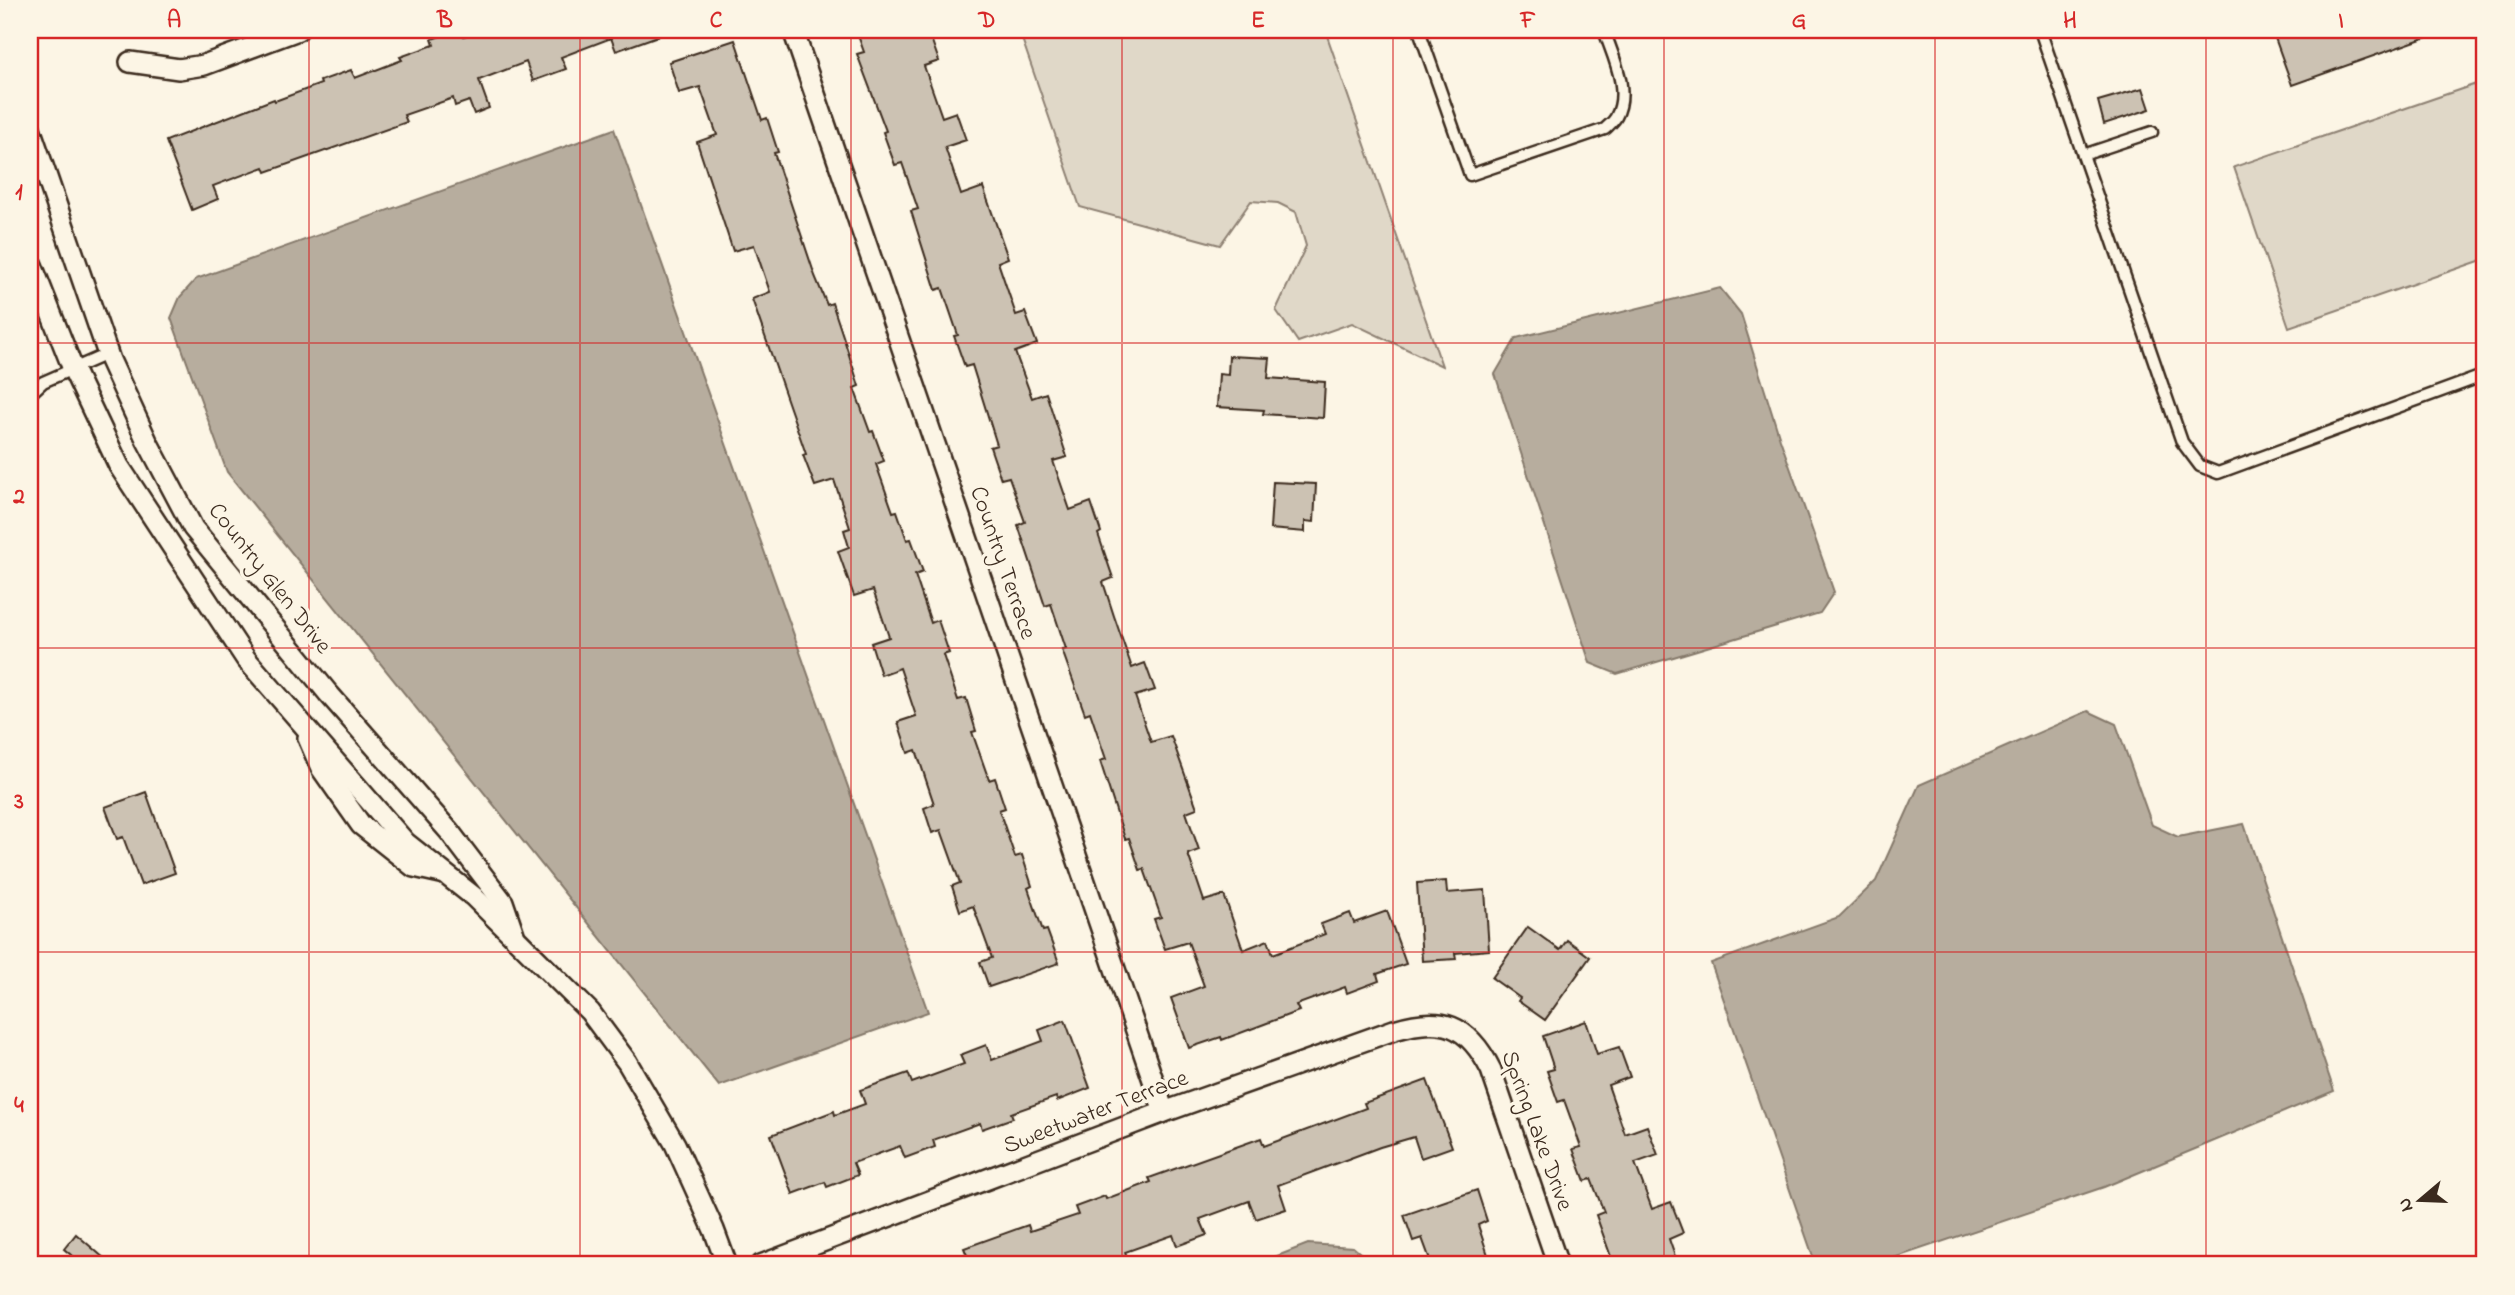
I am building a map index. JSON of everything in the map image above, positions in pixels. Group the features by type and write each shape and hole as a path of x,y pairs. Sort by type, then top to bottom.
{"street":[{"path":"130,62 180,69 204,65 298,30"},
{"name":"Country Terrace","path":"793,30 1164,1112"},
{"name":"Country Glen Drive","path":"30,128 107,354 147,441 193,528 328,693 449,831 503,902 515,938"},
{"name":"Country Glen Drive","path":"30,260 74,369 119,466 246,659 406,843 473,896 590,1012 627,1062 675,1144 727,1265"},
{"name":"Sweetwater Terrace","path":"761,1265 1164,1112 1415,1023 1429,1021 1451,1026"},
{"name":"Spring Lake Drive","path":"1451,1026 1472,1040 1491,1069 1558,1265"}],"lane":[{"path":"1419,30 1471,175 1605,129 1616,117 1620,103 1620,78 1604,30"},
{"path":"2040,30 2182,442 2200,466 2218,473 2485,374"},
{"path":"2083,155 2152,132"},
{"path":"30,394 43,382 107,354"}],"shaded area":[{"path":"1019,30 1325,30 1442,366 1352,323 1298,342 1276,310 1306,246 1296,212 1278,203 1251,201 1220,245 1080,207"},
{"path":"2485,81 2485,259 2289,327 2234,167"},
{"path":"614,129 928,1012 719,1086 227,472 171,318 180,297 196,279"},
{"path":"1720,288 1741,314 1780,439 1834,592 1820,613 1617,674 1590,663 1495,374 1516,338"},
{"path":"2088,711 2116,724 2152,825 2178,837 2244,824 2334,1091 2104,1187 1873,1265 1816,1265 1711,963 1839,917 1876,881 1919,785"},
{"path":"1308,1244 1353,1247 1374,1265 1254,1265"}],"building":[{"path":"461,30 464,36 481,30 669,32 616,51 611,38 561,57 566,69 533,81 526,62 479,80 489,108 474,114 469,101 455,106 453,98 404,115 407,122 266,172 264,167 213,186 218,199 192,210 166,141 274,99 275,101 321,84 320,81 351,70 355,78 434,45 432,39"},
{"path":"856,30 905,30 908,37 928,30 939,61 924,66 942,117 956,112 966,140 945,147 961,195 983,187 1008,258 998,262 1016,315 1025,312 1037,344 1015,352 1032,398 1046,393 1067,457 1053,461 1070,510 1091,502 1101,532 1098,534 1113,578 1103,582 1114,616 1132,668 1145,663 1155,690 1135,696 1151,742 1171,736 1197,808 1186,812 1199,850 1188,854 1204,901 1224,895 1243,950 1268,940 1273,954 1325,934 1321,924 1350,913 1354,923 1387,911 1406,964 1377,974 1379,981 1347,993 1345,987 1296,1005 1299,1011 1222,1040 1221,1037 1189,1048 1171,998 1204,986 1188,942 1165,949 1154,919 1161,917 1144,869 1140,870 1129,838 1125,839 1100,761 1106,759 1090,712 1085,714 1062,650 1066,649 1051,604 1045,606 1018,525 1025,522 1009,477 1001,479 990,447 997,445 972,365 965,367 954,336 958,335 942,288 936,290 911,211 918,209 902,163 895,165 883,132 886,131 857,54 864,52"},
{"path":"2289,30 2441,32 2292,85 2274,35"},
{"path":"735,40 762,120 767,118 778,152 774,153 815,276 827,305 832,303 843,336 859,386 854,388 884,461 876,464 893,512 897,511 907,540 911,539 923,572 915,575 931,623 938,620 949,653 943,655 958,700 966,698 976,731 972,732 989,780 995,778 1005,808 999,810 1015,857 1022,855 1032,886 1028,888 1043,931 1047,930 1059,963 989,987 980,962 992,958 973,906 960,911 952,886 960,883 941,830 932,833 924,808 934,804 916,750 908,753 898,722 916,716 900,668 881,675 871,643 889,637 873,590 854,596 838,551 849,547 844,530 850,528 834,480 815,486 752,299 770,292 754,245 733,251 697,142 717,135 700,87 679,93 669,62"},
{"path":"2143,88 2150,109 2104,124 2098,101"},
{"path":"1229,356 1270,358 1268,378 1325,382 1323,418 1263,414 1264,410 1217,407 1219,374 1228,375"},
{"path":"1273,482 1316,484 1314,522 1305,521 1305,532 1270,529"},
{"path":"146,792 175,873 141,885 123,837 117,839 105,807"},
{"path":"1446,881 1447,893 1485,890 1489,950 1455,953 1456,959 1422,961 1417,883"},
{"path":"1528,927 1560,950 1567,940 1590,957 1545,1020 1492,978"},
{"path":"1065,1020 1090,1088 1057,1101 1056,1097 1011,1113 1013,1118 982,1129 980,1123 933,1140 935,1147 905,1158 900,1146 853,1163 858,1175 827,1187 825,1182 793,1194 771,1135 834,1111 835,1115 865,1104 860,1090 908,1073 912,1083 964,1064 960,1055 986,1045 992,1060 1043,1041 1039,1030"},
{"path":"1586,1021 1597,1054 1619,1047 1630,1077 1608,1085 1625,1134 1647,1126 1658,1155 1635,1163 1652,1209 1671,1202 1683,1233 1669,1239 1678,1265 1614,1265 1596,1215 1604,1212 1591,1179 1585,1181 1573,1149 1581,1147 1564,1100 1558,1102 1547,1071 1554,1069 1543,1036"},
{"path":"1427,1080 1452,1147 1421,1158 1414,1137 1278,1185 1286,1209 1256,1219 1249,1201 1200,1219 1207,1235 1177,1246 1173,1235 1125,1252 1129,1265 971,1265 964,1248 1028,1225 1030,1231 1078,1215 1075,1207 1151,1182 1149,1178 1261,1138 1264,1146 1366,1108 1364,1103"},
{"path":"1477,1190 1487,1221 1478,1225 1489,1258 1466,1265 1432,1265 1422,1238 1413,1241 1404,1215"},
{"path":"76,1234 112,1265 83,1265 64,1249"}]}
